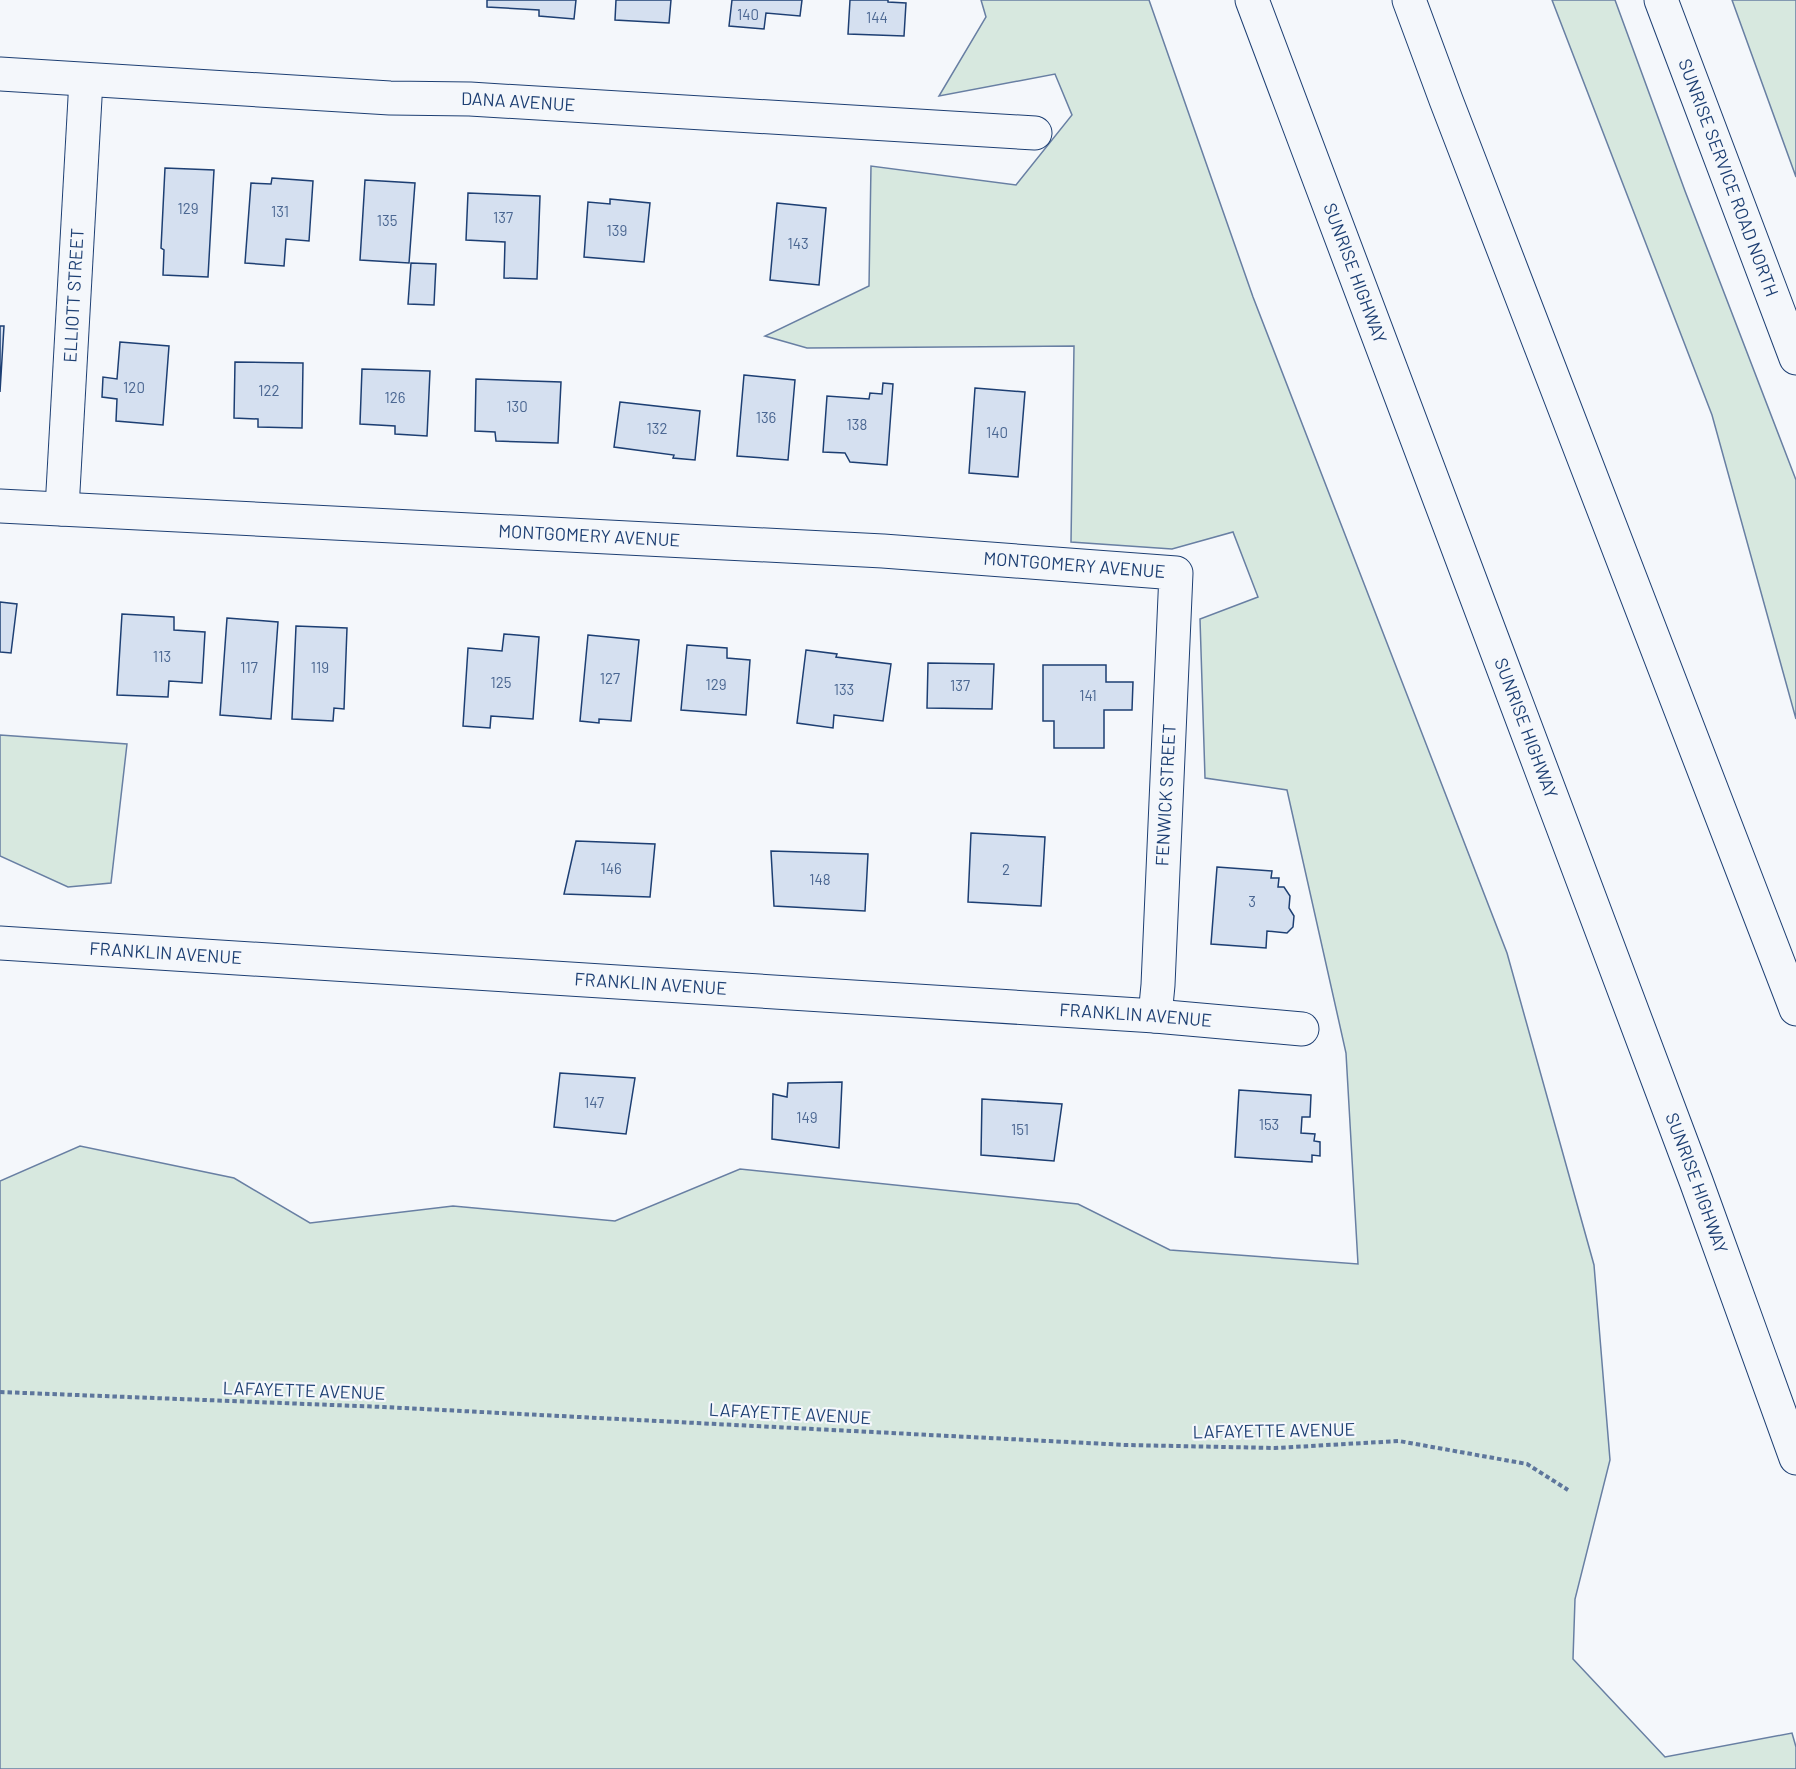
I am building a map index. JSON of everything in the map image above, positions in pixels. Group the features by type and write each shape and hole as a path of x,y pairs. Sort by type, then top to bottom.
{"main road":[{"name":"SUNRISE HIGHWAY","path":"1252,0 1696,1181 1796,1458"},
{"path":"1410,0 1454,122 1796,1009"},
{"name":"SUNRISE SERVICE ROAD NORTH","path":"1661,0 1796,358"},
{"name":"DANA AVENUE","path":"0,74 1035,133"},
{"name":"ELLIOTT STREET","path":"62,509 86,80"},
{"name":"MONTGOMERY AVENUE","path":"0,506 883,551 1176,573"},
{"name":"FENWICK STREET","path":"1155,1016 1176,573"},
{"name":"FRANKLIN AVENUE","path":"0,943 1155,1016 1302,1029"}],"path":[{"name":"LAFAYETTE AVENUE","path":"0,1392 396,1408 1126,1445 1275,1448 1399,1441 1527,1464 1568,1491"}],"shaded area":[{"path":"981,0 1149,0 1253,297 1507,953 1594,1265 1610,1460 1575,1599 1573,1659 1665,1757 1792,1733 1796,1747 1796,1769 0,1769 0,1181 80,1146 234,1178 310,1223 453,1206 615,1221 740,1169 1078,1204 1170,1250 1358,1264 1346,1053 1287,790 1205,778 1200,619 1258,597 1233,532 1172,549 1071,542 1074,346 807,348 765,336 869,286 871,166 1016,185 1072,115 1055,74 939,96 986,17"},
{"path":"1552,0 1615,0 1685,191 1796,480 1796,719 1712,415"},
{"path":"1732,0 1796,0 1796,177"},
{"path":"0,735 127,744 111,883 68,887 0,856"}],"building":[{"path":"487,0 576,0 574,19 539,16 539,10 487,7"},
{"path":"616,0 671,0 669,23 615,20"},
{"path":"732,0 802,0 800,16 766,13 764,29 729,26"},
{"path":"850,0 888,0 888,2 906,3 904,36 848,34"},
{"path":"165,168 214,170 208,277 163,275 164,250 161,248"},
{"path":"272,178 313,181 309,241 286,239 284,266 245,263 251,183 271,184"},
{"path":"365,180 415,183 409,263 360,260"},
{"path":"468,193 540,196 537,279 504,278 505,242 466,240"},
{"path":"610,199 650,203 644,262 584,257 588,202 610,204"},
{"path":"777,203 826,208 819,285 770,280"},
{"path":"411,263 436,264 434,305 408,304"},
{"path":"0,326 4,326 0,392"},
{"path":"120,342 169,346 163,425 116,421 117,399 102,397 103,377 117,379"},
{"path":"235,362 303,363 302,428 258,427 258,419 234,418"},
{"path":"362,369 430,371 427,436 395,434 395,426 360,424"},
{"path":"744,375 795,380 788,460 737,456"},
{"path":"476,379 561,382 558,443 496,441 495,432 475,431"},
{"path":"883,383 893,384 887,465 850,462 845,453 823,452 827,396 869,399 870,393 882,394"},
{"path":"975,388 1025,392 1018,477 969,473"},
{"path":"620,402 700,411 695,460 614,447"},
{"path":"0,602 17,604 11,653 0,652"},
{"path":"122,614 174,617 174,630 205,632 202,683 169,681 168,697 117,695"},
{"path":"227,618 278,622 271,719 220,715"},
{"path":"296,626 347,628 344,709 334,708 333,721 292,719"},
{"path":"504,634 539,637 533,719 491,716 490,728 463,726 468,648 502,651"},
{"path":"588,635 639,640 631,721 599,719 599,723 580,721"},
{"path":"687,645 727,648 727,658 750,660 746,715 681,710"},
{"path":"806,650 837,654 836,657 891,664 883,721 834,715 833,728 797,723"},
{"path":"928,663 994,664 992,709 927,708"},
{"path":"1043,665 1106,665 1106,682 1133,682 1132,710 1104,710 1104,748 1054,748 1054,721 1043,721"},
{"path":"971,833 1045,837 1041,906 968,902"},
{"path":"576,841 655,844 650,897 564,894"},
{"path":"771,851 868,854 865,911 774,906"},
{"path":"1217,867 1272,871 1271,878 1279,878 1278,887 1284,887 1290,896 1289,908 1294,916 1293,927 1287,933 1267,931 1266,948 1211,944"},
{"path":"560,1073 635,1078 626,1134 554,1127"},
{"path":"842,1082 839,1148 772,1139 773,1094 787,1097 788,1083"},
{"path":"1239,1090 1311,1095 1310,1117 1302,1117 1301,1133 1315,1134 1314,1141 1320,1142 1320,1156 1312,1155 1312,1162 1235,1157"},
{"path":"982,1099 1062,1104 1054,1161 981,1155"}]}
